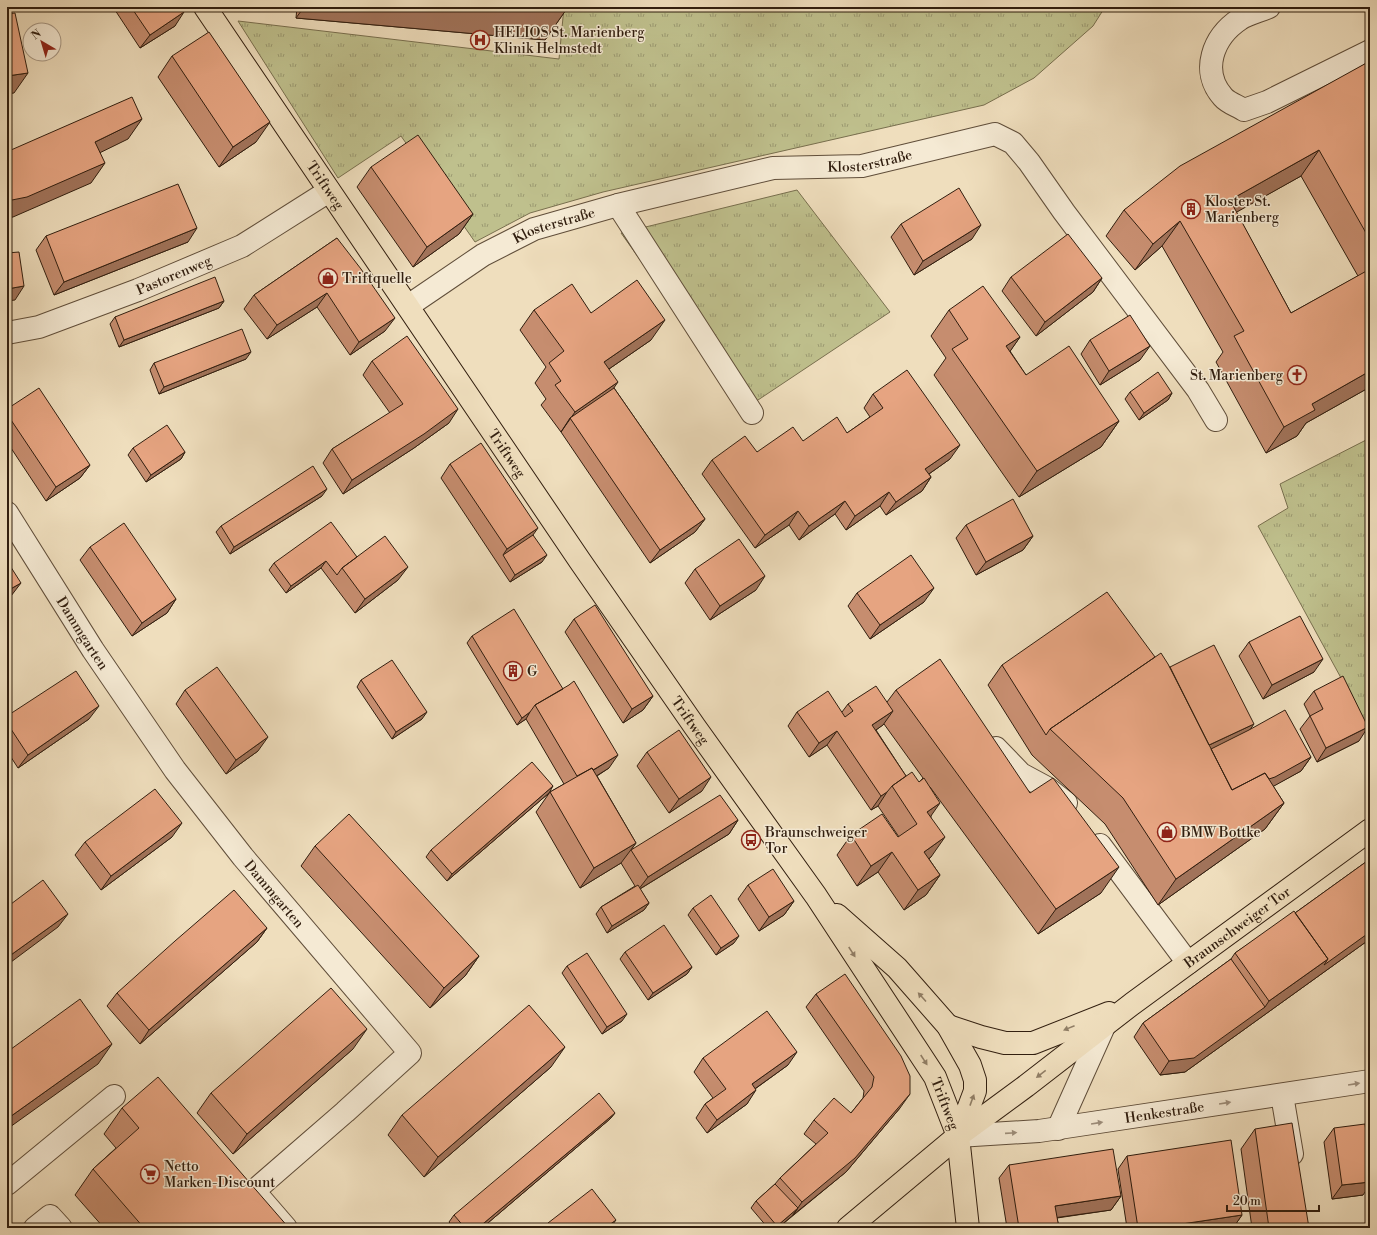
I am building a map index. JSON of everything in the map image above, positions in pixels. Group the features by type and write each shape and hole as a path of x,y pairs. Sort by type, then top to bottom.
{"main road":[{"name":"Triftweg","path":"205,7 580,561 718,759 816,896 935,1077 958,1136"},
{"name":"Braunschweiger Tor","path":"848,1228 958,1136 1026,1086 1105,1024 1370,830"},
{"name":"Triftweg","path":"816,896 896,968 948,1026 970,1065 975,1080 975,1091 958,1136"},
{"path":"948,1026 1005,1043 1033,1043 1132,1004"},
{"path":"958,1136 968,1228"}],"street":[{"path":"1269,7 1240,19 1220,38 1211,58 1211,77 1224,98 1244,110 1267,102 1370,51"},
{"name":"Klosterstraße","path":"408,306 483,255 534,229 618,205 773,168 862,166 995,134 1013,142 1029,162 1064,212 1198,390 1216,420"},
{"name":"Pastorenweg","path":"7,333 39,327 131,293 242,246 329,191"},
{"path":"618,205 752,413"},
{"name":"Dammgarten","path":"7,513 93,650 175,770 243,858 410,1053 254,1191 286,1228"},
{"path":"996,748 1021,774 1046,788 1073,808 1188,963"},
{"name":"Braunschweiger Tor","path":"1058,1128 1105,1024"},
{"name":"Henkestraße","path":"958,1136 1039,1131 1370,1082"},
{"path":"1282,1095 1295,1173"},
{"path":"7,1184 114,1096"},
{"path":"35,1228 50,1216 61,1228"}],"green space":[{"path":"564,7 1105,7 1093,26 1034,78 984,105 603,192 530,213 475,242 401,136 338,178 238,21 559,59"},
{"path":"797,190 890,312 746,408 621,233"},
{"path":"1370,438 1370,731 1258,526 1288,508 1280,484"}],"building":[{"path":"131,7 181,7 184,12 150,35"},
{"path":"15,13 22,45 22,62 26,62 28,73 7,76 7,14"},
{"path":"209,32 270,122 233,147 172,56"},
{"path":"1370,61 1370,122 1368,123 1370,126 1370,240 1319,150 1230,200 1291,313 1370,269 1370,371 1312,404 1315,410 1284,427 1234,336 1244,331 1180,221 1153,244 1124,210 1180,166"},
{"path":"132,97 142,119 95,142 105,163 27,197 7,201 7,150 11,150"},
{"path":"418,135 473,214 427,247 371,167"},
{"path":"178,184 197,228 64,282 46,236"},
{"path":"959,188 981,225 923,261 901,224"},
{"path":"1068,234 1102,278 1045,322 1011,277"},
{"path":"337,238 361,269 395,318 359,342 327,293 277,325 254,295"},
{"path":"19,252 24,286 7,289 7,253"},
{"path":"215,277 224,301 124,340 115,317"},
{"path":"637,280 665,320 604,362 618,382 575,412 555,385 561,381 549,363 564,351 534,310 572,284 591,313"},
{"path":"983,286 1020,337 1006,346 1026,375 1069,346 1119,421 1037,471 952,349 968,339 949,310"},
{"path":"1130,315 1150,346 1109,371 1090,340"},
{"path":"242,329 251,352 164,387 154,363"},
{"path":"407,336 458,409 424,434 352,480 332,449 403,404 372,361"},
{"path":"907,370 960,445 925,469 931,477 896,502 889,492 855,516 845,501 809,526 798,511 765,535 712,460 745,436 757,452 793,427 803,441 837,417 847,433 883,408 873,394"},
{"path":"1158,372 1172,393 1144,413 1130,392"},
{"path":"39,388 90,465 56,487 7,414 7,409"},
{"path":"614,388 705,519 660,550 570,418"},
{"path":"167,425 185,452 151,475 133,448"},
{"path":"481,443 538,528 507,549 450,464"},
{"path":"313,466 327,489 234,547 221,526"},
{"path":"1013,499 1033,536 986,562 966,525"},
{"path":"331,522 357,557 342,568 337,575 326,561 291,586 274,563"},
{"path":"124,523 176,599 142,623 90,547"},
{"path":"533,535 547,555 515,575 503,555"},
{"path":"385,536 408,567 365,599 342,568"},
{"path":"739,539 765,576 720,606 695,569"},
{"path":"911,555 934,588 880,625 857,593"},
{"path":"7,561 21,583 7,591"},
{"path":"1107,592 1155,657 1050,729 1046,735 1002,665"},
{"path":"595,605 653,696 632,709 574,619"},
{"name":"G","path":"514,609 563,689 535,705 530,712 522,718 472,636"},
{"path":"1300,616 1323,659 1272,685 1249,642"},
{"path":"1214,645 1254,724 1209,745 1170,667"},
{"path":"1161,653 1232,790 1265,773 1284,803 1176,879 1123,798 1050,729"},
{"path":"940,659 1030,793 1053,778 1119,867 1056,909 896,690"},
{"path":"392,660 427,712 396,732 361,680"},
{"path":"217,667 268,737 236,760 185,690"},
{"path":"76,671 99,706 28,755 7,723 7,716"},
{"path":"1343,676 1368,727 1326,748 1310,716 1323,709 1314,691"},
{"path":"574,681 618,755 593,770 592,768 577,776 535,705"},
{"path":"876,686 893,711 872,725 906,776 881,796 837,731 819,743 797,712 828,691 845,717 853,711 848,704"},
{"path":"1285,710 1311,757 1275,777 1269,779 1265,773 1232,790 1211,749"},
{"path":"679,730 711,777 679,799 647,752"},
{"path":"532,762 553,786 452,874 431,850"},
{"path":"592,768 636,843 594,868 550,792"},
{"path":"912,772 919,782 924,778 940,803 927,812 945,837 924,852 940,875 918,890 892,852 871,866 851,835 882,814 898,837 917,824 892,786"},
{"path":"155,789 182,823 111,876 85,842"},
{"path":"720,795 738,820 648,877 631,850"},
{"path":"349,814 479,956 444,988 315,846"},
{"path":"1370,859 1370,932 1324,965 1328,959 1295,913"},
{"path":"773,869 794,901 769,917 748,885"},
{"path":"43,880 68,914 8,957 7,907"},
{"path":"638,885 649,903 612,926 601,907"},
{"path":"234,890 267,928 149,1030 117,993"},
{"path":"711,895 739,936 721,948 693,908"},
{"path":"1294,911 1328,959 1269,1001 1235,953"},
{"path":"664,925 692,967 653,993 625,952"},
{"path":"587,953 627,1014 607,1027 567,966"},
{"path":"1231,959 1265,1007 1194,1058 1169,1061 1143,1023"},
{"path":"845,974 901,1056 910,1076 910,1094 855,1158 802,1202 780,1178 828,1133 814,1120 834,1098 851,1113 872,1087 874,1077 816,994"},
{"path":"331,988 367,1029 247,1134 211,1093"},
{"path":"80,999 112,1044 7,1119 7,1052"},
{"path":"529,1005 565,1047 438,1157 402,1115"},
{"path":"767,1011 797,1052 752,1084 756,1090 717,1120 705,1104 726,1089 703,1058"},
{"path":"158,1077 289,1228 144,1228 93,1169 139,1128 122,1108"},
{"path":"599,1093 615,1113 478,1228 465,1228 454,1215"},
{"path":"7,1119 12,1125 7,1128"},
{"path":"1292,1123 1309,1228 1269,1228 1255,1129"},
{"path":"1365,1124 1370,1162 1370,1182 1342,1185 1334,1128"},
{"path":"1231,1140 1242,1215 1155,1228 1138,1228 1127,1156"},
{"path":"1113,1149 1121,1196 1055,1206 1059,1228 1019,1228 1009,1165"},
{"path":"775,1184 798,1208 777,1226 756,1201"},
{"path":"592,1189 616,1220 605,1228 553,1228 548,1223"}],"place":[{"name":"HELIOS St. Marienberg Klinik Helmstedt","path":"480,40"},
{"name":"Kloster St. Marienberg","path":"1191,209"},
{"name":"Triftquelle","path":"328,278"},
{"name":"St. Marienberg","path":"1297,375"},
{"name":"G","path":"513,671"},
{"name":"BMW Bottke","path":"1167,832"},
{"name":"Braunschweiger Tor","path":"751,840"},
{"name":"Netto Marken-Discount","path":"150,1174"}]}
